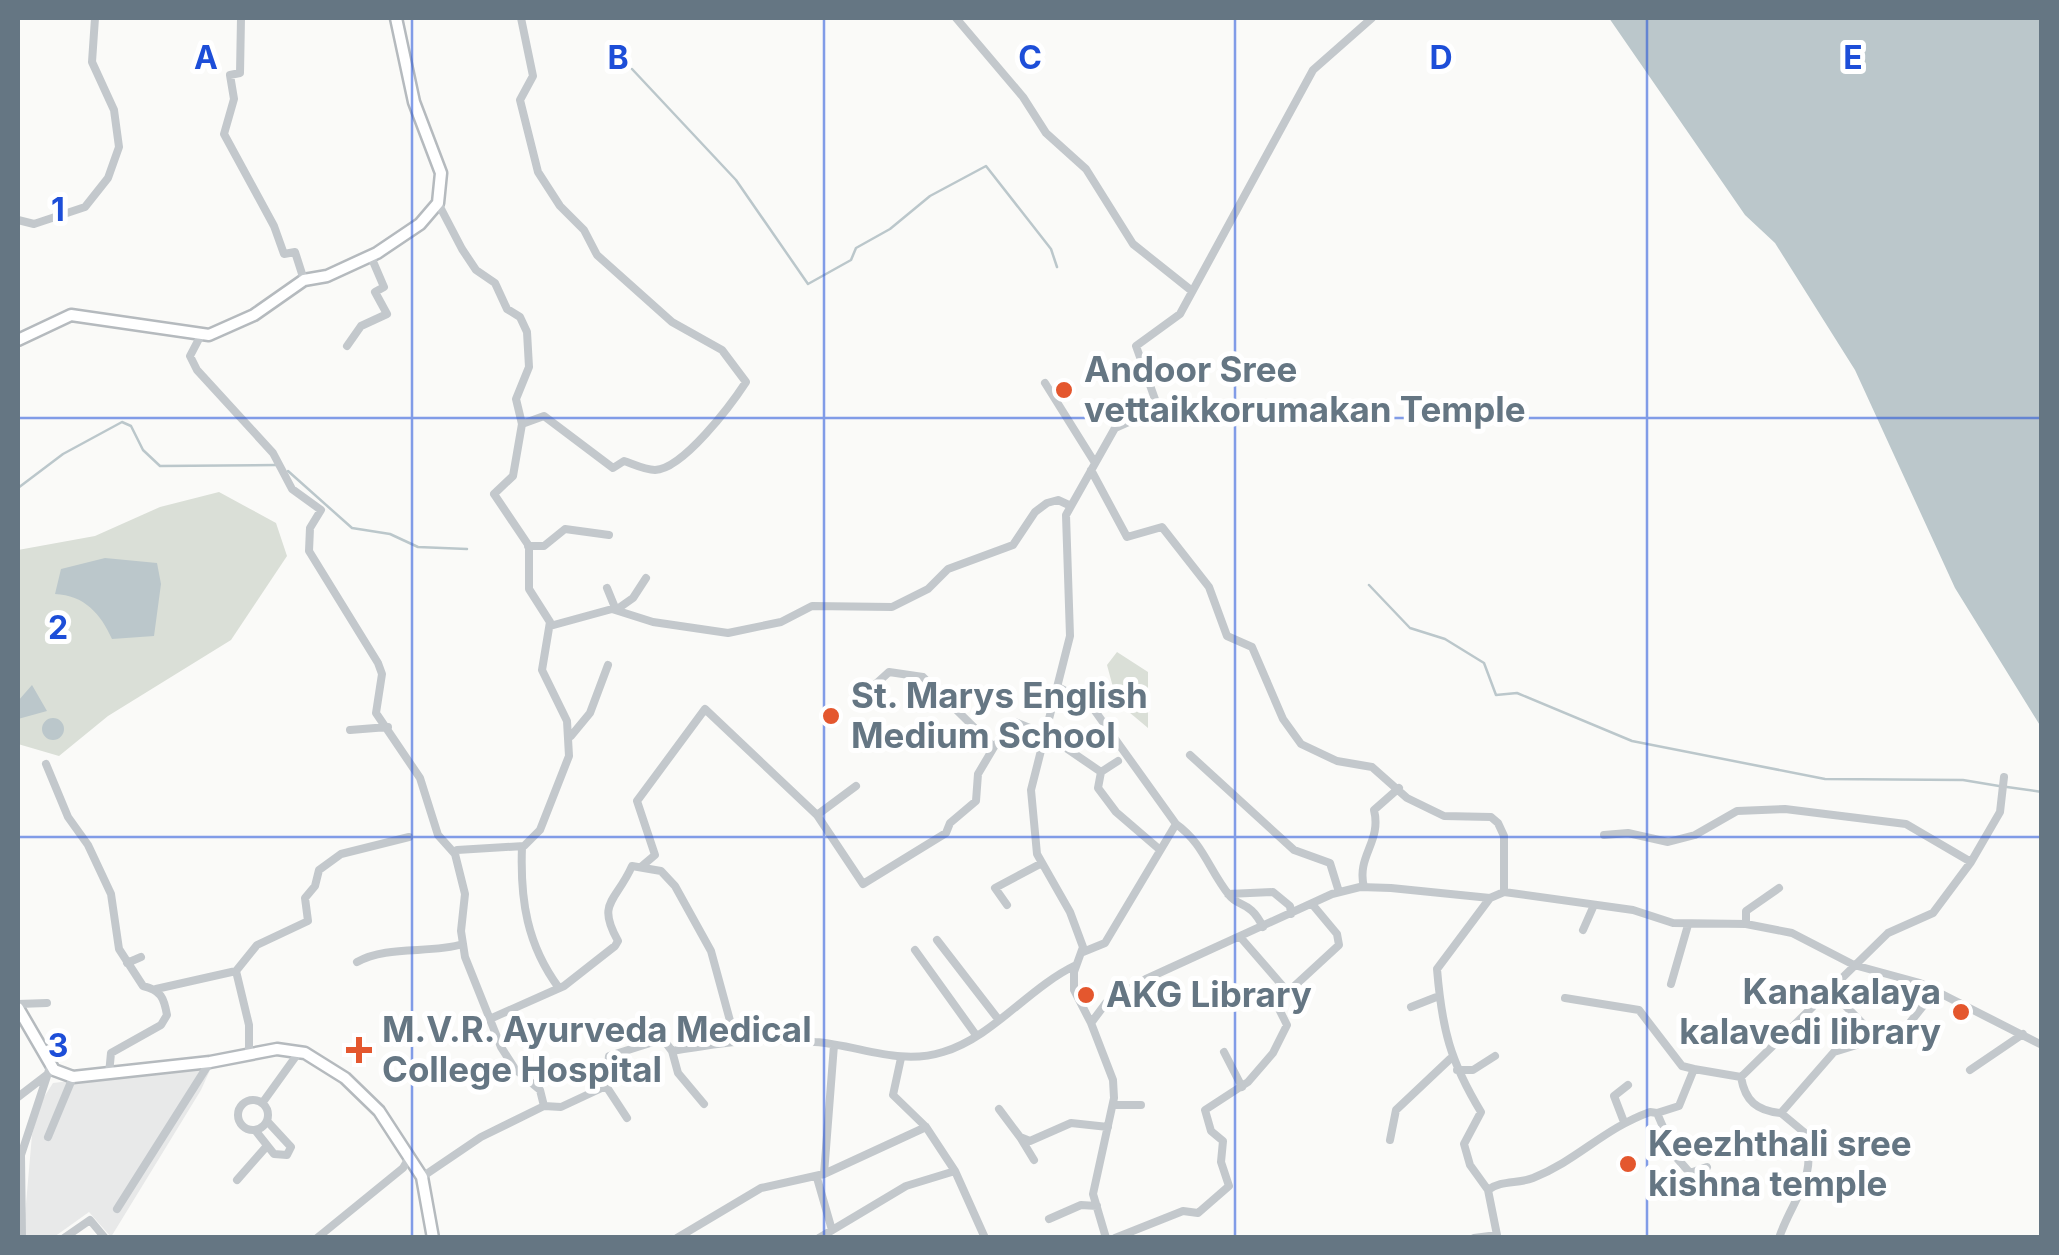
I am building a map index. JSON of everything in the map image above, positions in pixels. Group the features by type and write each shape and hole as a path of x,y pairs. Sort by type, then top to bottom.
{"main road":[{"path":"18,340 70,315 166,326 201,335 254,315 304,280 327,276 377,254 420,224 438,203 441,172 414,102 396,18"},
{"path":"18,1006 49,1069 73,1077 210,1062 277,1049 299,1052 323,1062 362,1093 422,1177 432,1232"}],"street":[{"path":"18,220 34,224 86,207 108,178 120,147 114,110 92,62 95,18"},
{"path":"241,18 243,64 240,73 230,75 234,99 224,134 237,166 250,178 274,226 279,247 284,254 295,252 304,280"},
{"path":"522,18 533,76 520,100 538,172 560,206 584,230 597,255 672,322 722,350 746,382 692,447 668,466 654,470 624,461 613,468 544,416 522,424"},
{"path":"956,18 1024,96 1046,133 1086,169 1133,244 1192,291"},
{"path":"1083,952 1070,912 1042,863 1034,838 1032,790 1070,636 1064,524 1115,428 1154,407 1156,396 1136,346 1180,314 1313,70 1372,18"},
{"path":"438,203 476,270 494,283 506,309 520,317 526,332 529,367 516,399 522,424 513,476 494,494 528,546 529,589 550,626 542,670 571,736 569,756 540,830 522,846 457,850 454,854"},
{"path":"347,346 362,326 387,314 375,292 384,286 372,259 377,254"},
{"path":"201,335 190,356 197,370 274,453 292,490 321,510 310,528 310,551 378,663 382,674 374,706 420,778 438,835 454,854 465,894 463,944 501,1047 515,1069 540,1090 544,1106"},
{"path":"1045,384 1093,466 1126,537 1162,527 1174,537 1209,587 1227,636 1252,646 1294,736 1310,750 1372,767 1407,798 1444,816 1491,817 1504,836 1504,892"},
{"path":"550,626 598,610 616,610 653,622 728,632 781,622 812,606 892,607 928,589 948,569 1013,545 1035,512 1047,503 1058,500 1071,506"},
{"path":"528,546 544,546 565,529 609,535"},
{"path":"616,610 633,598 646,578"},
{"path":"607,588 616,610"},
{"path":"571,736 590,713 608,665"},
{"path":"866,692 889,672 922,677 994,747"},
{"path":"1060,688 1090,704 1176,824 1198,843 1228,894 1252,910 1263,928"},
{"path":"642,866 655,855 637,801 704,709 817,815 863,884 946,834 950,823 970,810 976,801 978,774 1015,722 1047,735 1101,772"},
{"path":"350,730 388,727"},
{"path":"1190,755 1294,850 1330,862 1340,892"},
{"path":"1118,762 1101,772 1098,788 1116,812 1159,849"},
{"path":"46,764 68,818 88,845 110,894 119,949 143,986 156,989 236,971 257,944 308,921 304,898 315,886 319,870 341,854 410,837"},
{"path":"1740,1077 1888,933 1932,913 1972,862 2000,812 2003,783"},
{"path":"817,815 856,786"},
{"path":"1364,887 1362,867 1378,828 1374,810 1398,788"},
{"path":"1604,835 1628,833 1668,842 1695,834 1738,811 1786,808 1906,824 1972,862"},
{"path":"1106,1238 1093,1194 1112,1105 1110,1069 1074,990 1076,965 1083,952 1104,943 1176,824"},
{"path":"522,846 524,918 539,959 559,988"},
{"path":"1007,905 995,888 1042,863"},
{"path":"492,1018 559,988 618,942 606,913 632,866 642,866 669,877 712,952 735,1040"},
{"path":"1090,1023 1106,1003 1146,979 1340,892 1364,887 1490,898 1504,892 1594,905 1688,925 1746,924 1792,933 1854,965 1935,991 2042,1045"},
{"path":"1746,924 1746,911 1779,888"},
{"path":"1228,894 1274,892 1290,906 1292,914"},
{"path":"1474,1238 1498,1236 1488,1190 1476,1176 1464,1144 1482,1112 1450,1060 1437,969 1490,898"},
{"path":"1115,1238 1175,1213 1198,1213 1230,1186 1221,1162 1224,1141 1211,1131 1205,1110 1242,1087 1273,1053 1286,1020 1276,1003 1339,945 1337,934 1312,904"},
{"path":"1583,930 1594,905"},
{"path":"1670,984 1688,925"},
{"path":"1241,938 1287,990"},
{"path":"937,940 998,1020"},
{"path":"357,962 365,957 438,952 463,944"},
{"path":"914,950 976,1035"},
{"path":"127,964 141,957"},
{"path":"672,1050 735,1040 834,1045 901,1058 946,1052 1076,965"},
{"path":"236,971 249,1025 249,1053"},
{"path":"109,1074 111,1054 161,1025 167,1015 164,999 156,989"},
{"path":"1831,991 1872,1032 1885,1038 1898,1034 1935,991"},
{"path":"1411,1006 1439,996"},
{"path":"1565,998 1639,1010 1682,1066 1740,1077"},
{"path":"18,1006 47,1003"},
{"path":"1781,1112 1834,1052 1860,1044 1872,1032"},
{"path":"1970,1070 2023,1034"},
{"path":"626,1118 606,1086 609,1056 654,1040 664,1039 672,1050 678,1073 704,1104"},
{"path":"832,1230 821,1176 834,1045"},
{"path":"263,1102 252,1100 240,1108 241,1124 255,1130 266,1147 282,1157 290,1153 288,1142 267,1122 263,1102 299,1052"},
{"path":"1224,1052 1242,1087"},
{"path":"1457,1070 1474,1070 1496,1056"},
{"path":"901,1058 893,1095 926,1127 955,1171 985,1238"},
{"path":"1390,1140 1396,1110 1450,1060"},
{"path":"117,1209 210,1062"},
{"path":"18,1097 49,1069"},
{"path":"22,1238 21,1155 49,1069"},
{"path":"1488,1190 1526,1180 1567,1162 1603,1132 1624,1122 1679,1106 1694,1069"},
{"path":"48,1137 73,1077"},
{"path":"1740,1077 1753,1105 1781,1112 1805,1133 1810,1178 1788,1210 1779,1238"},
{"path":"1624,1122 1614,1096 1628,1084"},
{"path":"422,1177 481,1136 544,1106 561,1107 606,1086"},
{"path":"1112,1105 1141,1105"},
{"path":"999,1109 1034,1160"},
{"path":"1657,1113 1676,1157 1690,1173 1707,1167"},
{"path":"255,1130 267,1122"},
{"path":"1020,1138 1030,1141 1071,1122 1108,1127"},
{"path":"677,1238 761,1188 821,1176 926,1127"},
{"path":"237,1180 266,1147"},
{"path":"316,1238 404,1168 408,1158"},
{"path":"819,1238 906,1186 955,1171"},
{"path":"1049,1220 1080,1204 1096,1206"},
{"path":"64,1238 90,1220 105,1238"},
{"path":"421,1238 432,1232"}],"shaded area":[{"path":"1609,18 2041,18 2041,727 1955,588 1855,370 1775,243 1745,215"},
{"path":"219,492 276,523 287,556 231,640 108,716 59,756 18,744 18,550 95,536 160,507"},
{"path":"105,558 157,563 161,584 154,636 112,639 103,622 83,602 55,594 61,569"},
{"path":"1117,652 1148,672 1148,728 1117,702 1107,665"},
{"path":"32,685 47,711 18,719 18,701"},
{"path":"53,718 61,721 61,737 53,740 45,737 42,729 45,721"},
{"path":"198,1066 210,1070 201,1090 111,1237 89,1212 54,1237 23,1238 32,1135 41,1102 53,1083"}],"waterway":[{"path":"632,69 736,180 808,284 851,260 856,248 890,229 930,196 986,166 1051,249 1057,267"},
{"path":"18,488 63,454 122,422 131,426 143,450 160,466 276,465"},
{"path":"288,471 352,528 390,534 418,547 467,549"},
{"path":"1369,585 1410,628 1445,639 1484,663 1496,695 1517,693 1632,741 1825,779 1963,780 1999,786"},
{"path":"2007,787 2042,792"}],"place":[{"name":"Andoor Sree vettaikkorumakan Temple","path":"1064,390"},
{"name":"St. Marys English Medium School","path":"831,716"},
{"name":"AKG Library","path":"1086,995"},
{"name":"Kanakalaya kalavedi library","path":"1961,1012"},
{"name":"M.V.R. Ayurveda Medical College Hospital","path":"359,1050"},
{"name":"Keezhthali sree kishna temple","path":"1628,1164"}]}
